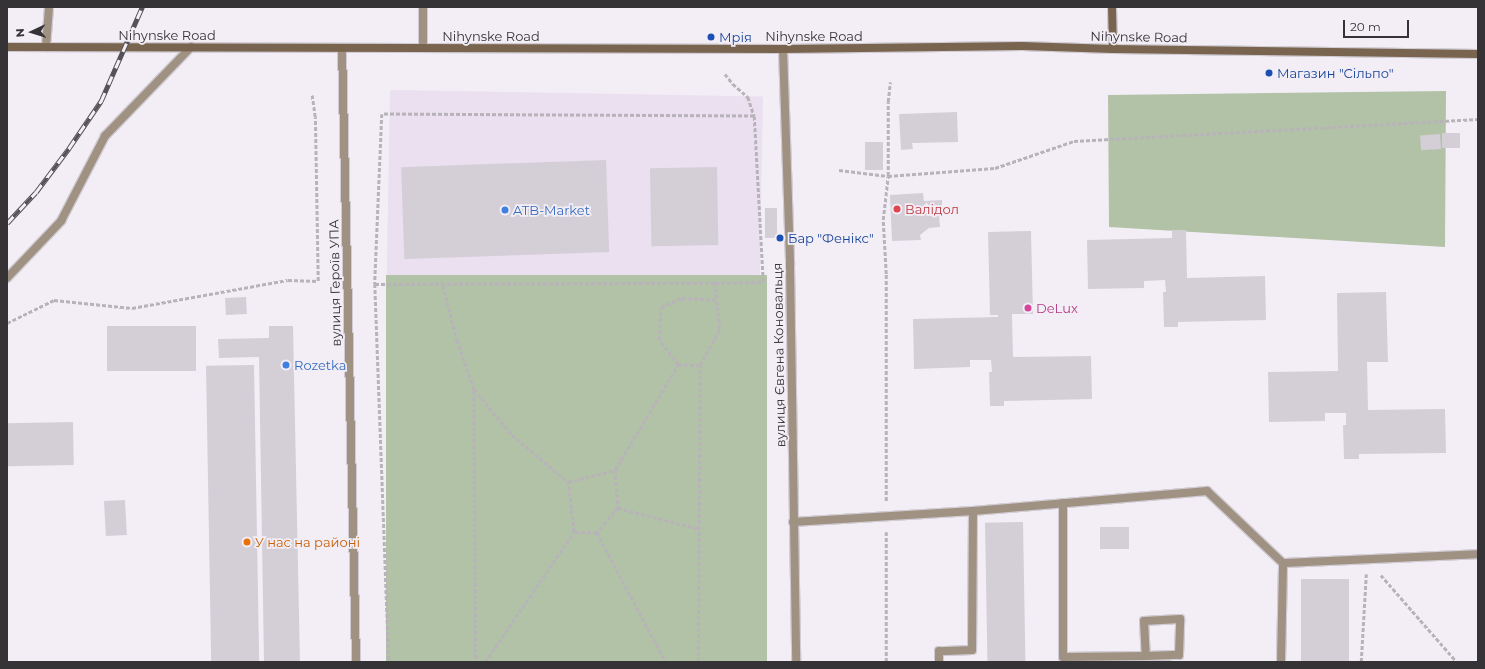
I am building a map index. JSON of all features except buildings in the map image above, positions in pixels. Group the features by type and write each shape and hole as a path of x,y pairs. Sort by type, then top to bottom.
{"main road":[{"path":"1112,7 1113,49"},
{"name":"Nihynske Road","path":"7,47 783,49 1022,46 1113,49 1478,54"}],"street":[{"path":"46,47 49,7"},
{"path":"423,7 423,48"},
{"path":"7,278 61,221 105,136 191,47"},
{"name":"вулиця Героїв УПА","path":"342,48 356,662"},
{"name":"вулиця Євгена Коновальця","path":"783,49 790,265 796,662"},
{"path":"793,522 973,511 1207,491 1283,563 1478,554"},
{"path":"1063,503 1063,657 1146,656 1179,655 1180,619 1144,621 1146,656"},
{"path":"939,662 939,651 972,650 973,511"},
{"path":"1281,662 1283,563"}],"path":[{"path":"375,284 443,285 763,282 754,116 748,97 733,84 725,74"},
{"path":"886,662 886,274 883,220 888,176 888,102 890,82"},
{"path":"7,323 54,300 132,308 288,280 318,281 315,117 312,95"},
{"path":"389,662 375,284 382,114 754,116"},
{"path":"839,170 888,176 995,168 1074,141 1478,119"},
{"path":"698,662 700,366 720,330 715,283"},
{"path":"443,285 457,340 474,389 476,662"},
{"path":"678,365 659,340 662,307 682,298 717,300"},
{"path":"678,365 700,366"},
{"path":"597,533 618,508 615,470 678,365"},
{"path":"474,389 512,434 568,482 574,532 485,662"},
{"path":"568,482 615,470"},
{"path":"618,508 699,529"},
{"path":"574,532 597,533"},
{"path":"597,533 666,662"},
{"path":"1361,662 1367,559"},
{"path":"1367,559 1457,662"}],"shaded area":[{"path":"390,90 763,97 759,296 387,290"}],"green space":[{"path":"1446,91 1445,247 1109,227 1108,95"},
{"path":"386,275 767,275 767,662 386,662"}],"railway":[{"path":"7,223 36,192 69,148 101,101 142,7"}],"place":[{"name":"Мрія","path":"711,37"},
{"name":"Магазин \"Сільпо\"","path":"1269,73"},
{"name":"Валідол","path":"897,209"},
{"name":"ATB-Market","path":"505,210"},
{"name":"Бар \"Фенікс\"","path":"780,238"},
{"name":"DeLux","path":"1028,308"},
{"name":"Rozetka","path":"286,365"},
{"name":"У нас на районі","path":"247,542"}]}
